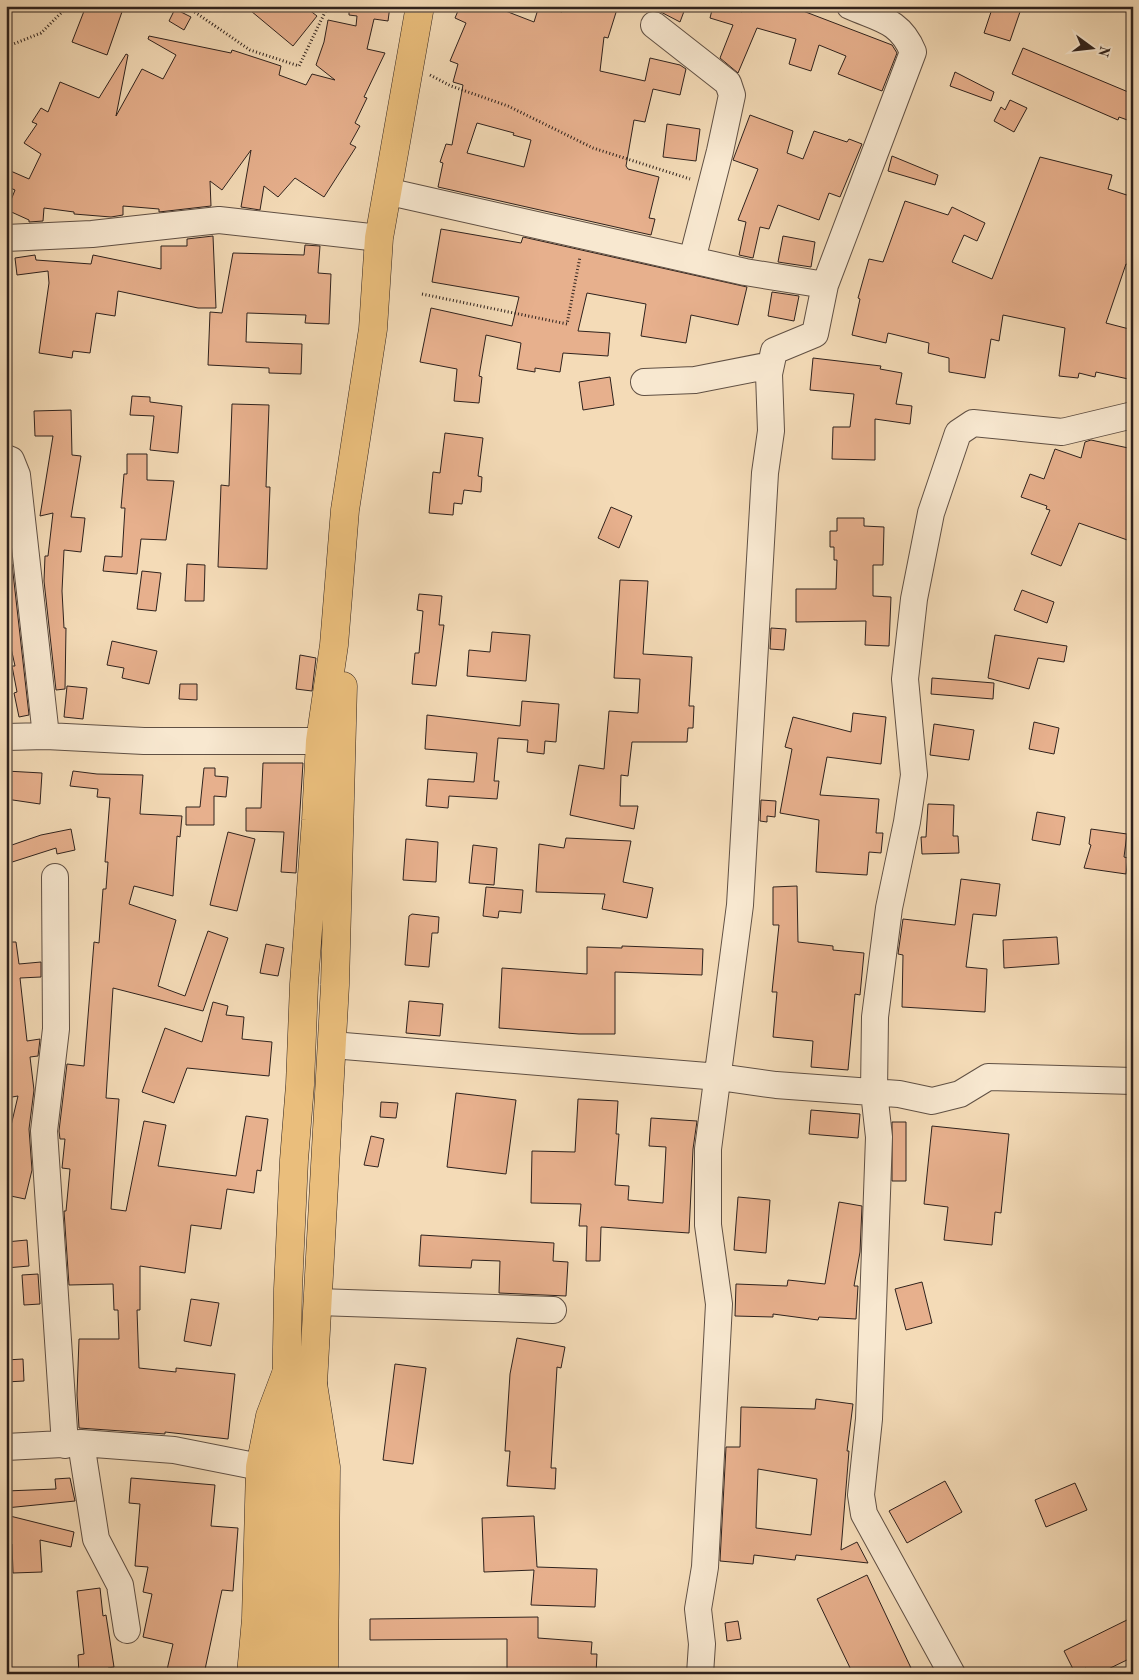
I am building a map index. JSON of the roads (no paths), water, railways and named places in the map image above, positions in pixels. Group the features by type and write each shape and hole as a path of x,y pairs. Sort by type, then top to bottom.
{"main road":[{"path":"300,1674 305,1470 313,1384 332,1045 330,738 334,645 345,510 373,329 379,238 420,6"},
{"path":"277,1674 276,1604 285,1466 286,1371 294,1160 316,820 345,642 356,507 384,324 399,194 429,6"},
{"path":"250,1668 256,1619 260,1467 270,1416 286,1371"},
{"path":"313,1384 326,1467 324,1674"}],"street":[{"path":"700,1674 702,1644 698,1609 705,1567 719,1304 708,1225 708,1149 719,1077 740,905 765,474 771,430 769,374 774,351 816,334 825,285 913,52 907,37 899,28 850,6"},
{"path":"654,25 728,83 732,95 712,185 692,260"},
{"path":"399,194 584,237 825,285"},
{"path":"6,238 92,234 219,220 379,238"},
{"path":"644,382 695,380 771,365"},
{"path":"952,1674 864,1514 861,1495 869,1419 876,1256 878,1137 874,1092 876,1016 881,960 914,775 906,679 914,599 931,513 958,433 973,423 1062,432 1133,415"},
{"path":"6,458 11,460 17,475 46,736"},
{"path":"6,737 46,736 144,741 330,738"},
{"path":"55,877 56,1029 44,1131 73,1444 96,1539 120,1585 127,1630"},
{"path":"332,1045 719,1077 776,1085 899,1094 932,1101 960,1094 988,1078 1133,1081"},
{"path":"318,1302 553,1310"},
{"path":"6,1447 73,1444 174,1450 260,1467"}]}
